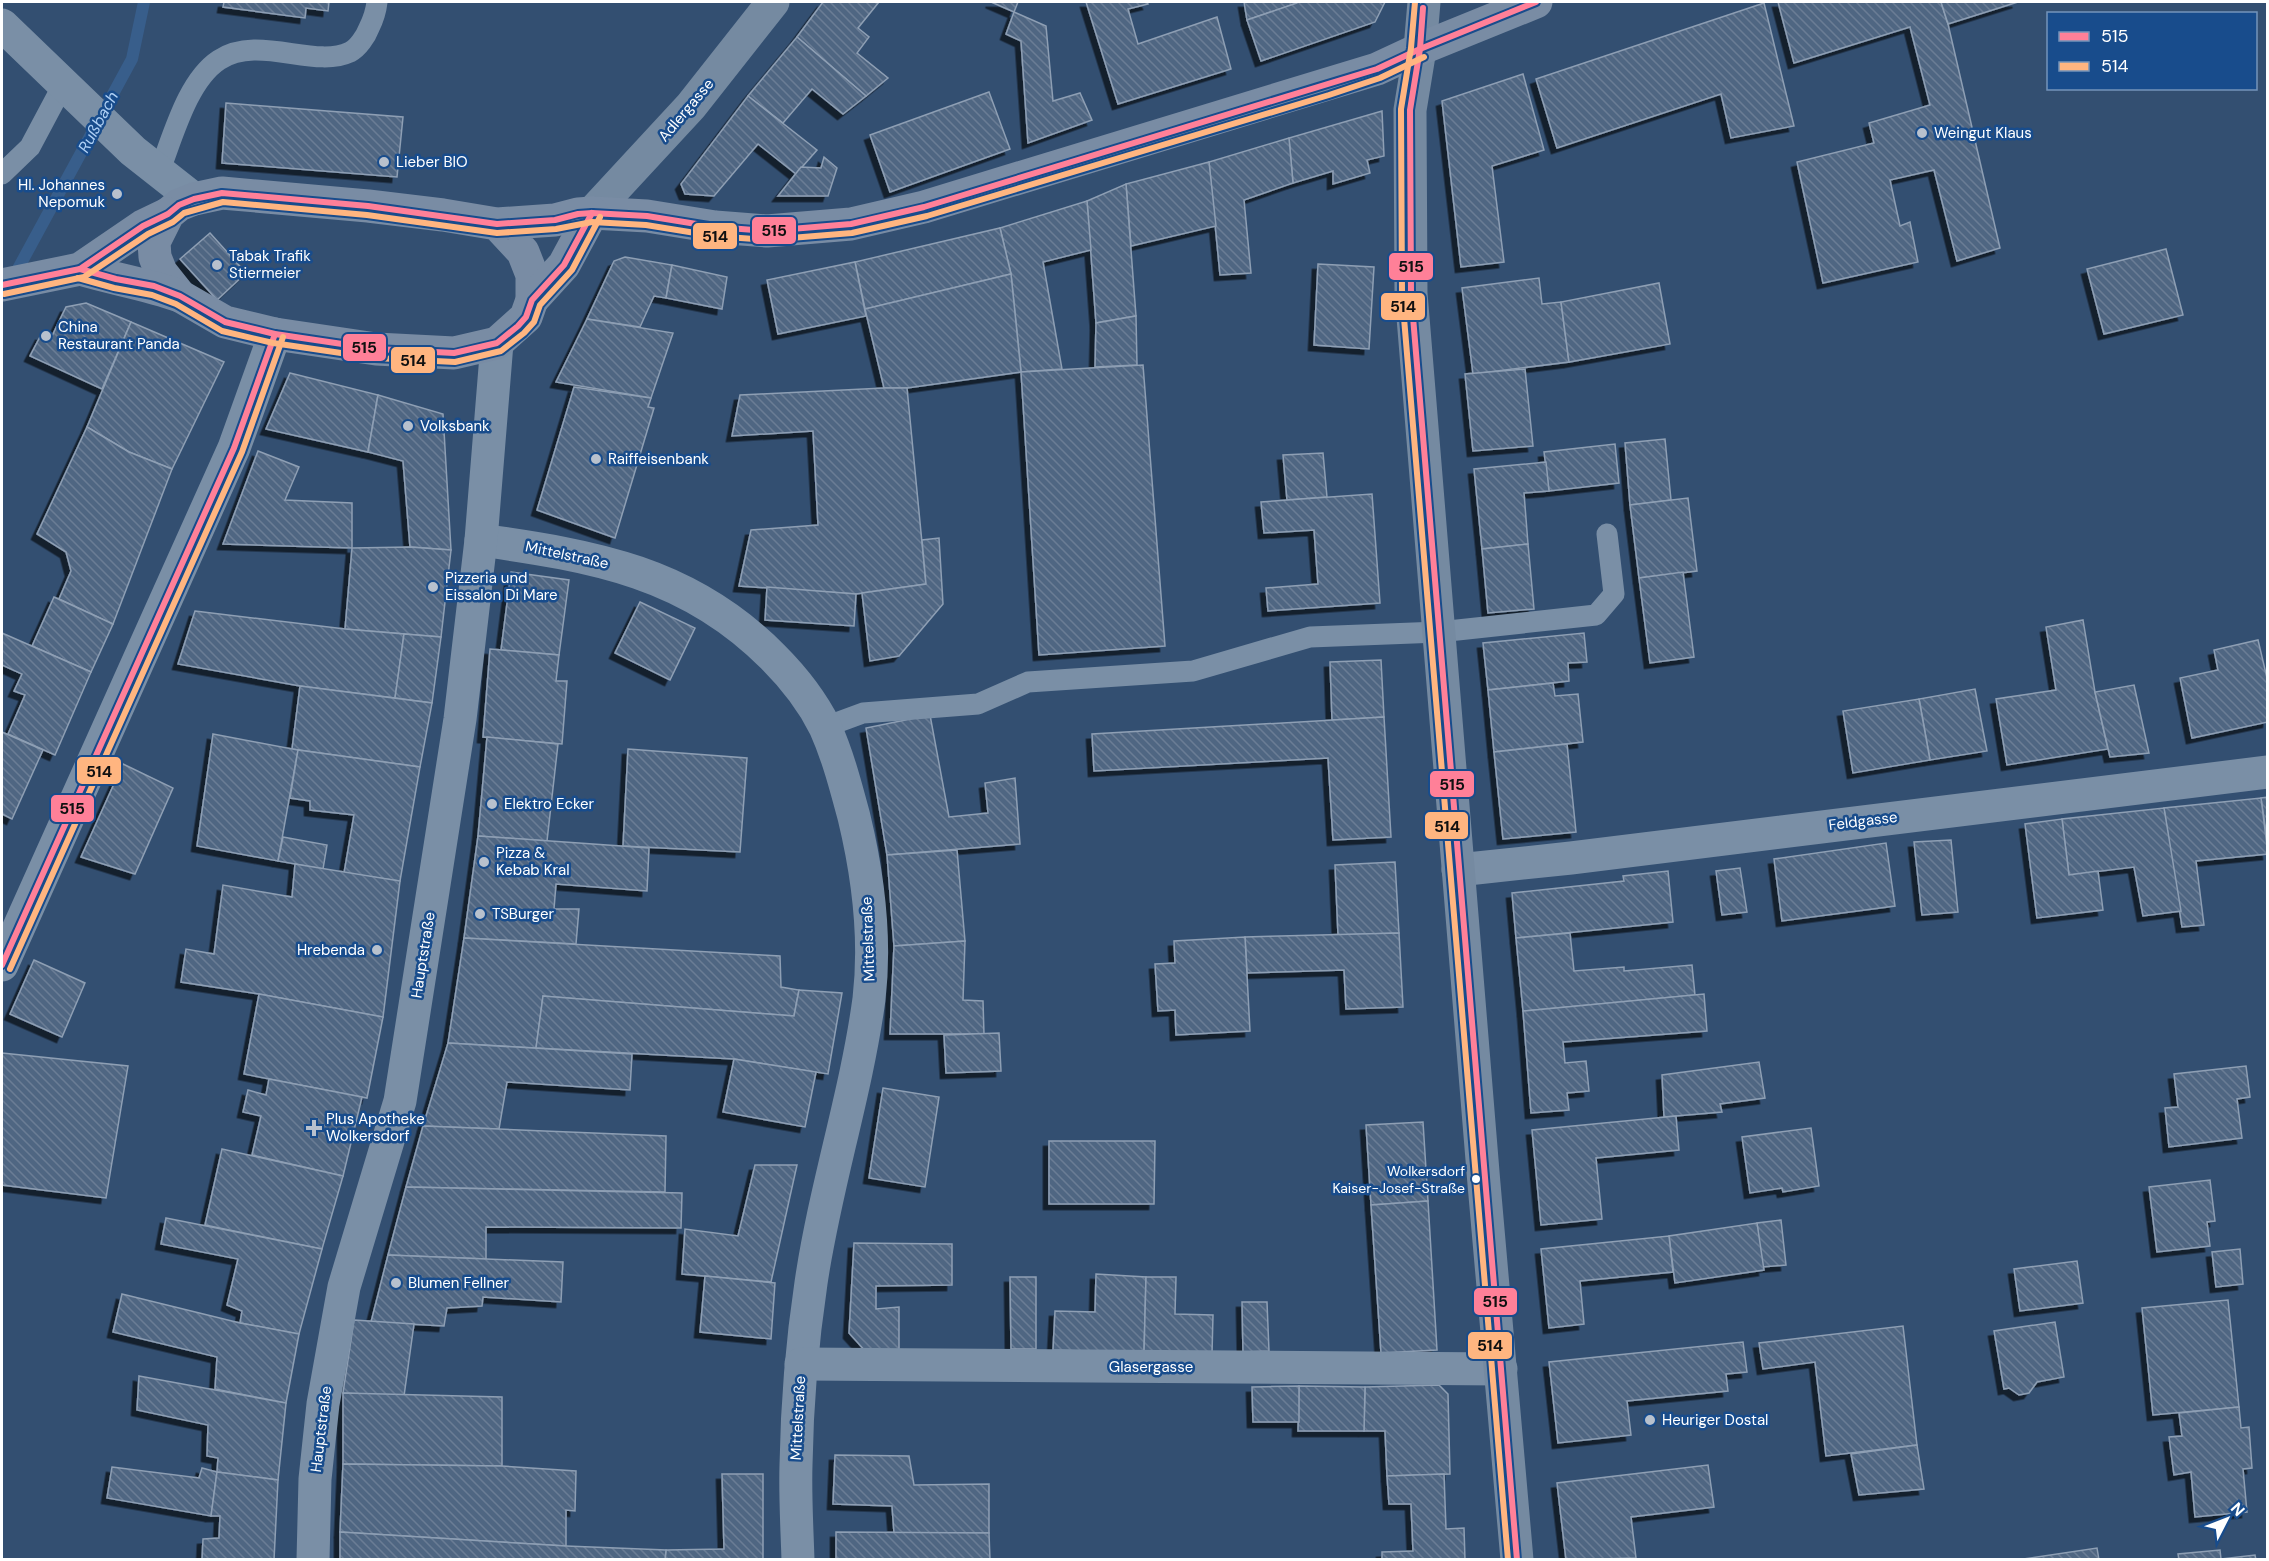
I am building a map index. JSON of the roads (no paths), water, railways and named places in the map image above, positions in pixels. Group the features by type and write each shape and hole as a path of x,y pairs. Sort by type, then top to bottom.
{"main road":[{"path":"2,285 80,269 143,226 181,206 222,193 443,214 497,224 555,220 592,213 647,216 715,227 767,231 851,224 924,207 1377,69 1536,2"},
{"path":"180,296 161,272 155,257 154,242 181,206"},
{"path":"532,300 564,265 592,213"},
{"path":"80,269 153,286 180,296 225,322 275,334 376,349 454,353 497,342 526,317 532,300 532,276 523,252 497,224"}],"street":[{"name":"Adlergasse","path":"592,213 691,106 773,2"},
{"path":"1424,2 1420,49 1410,110 1411,293 1517,1560"},
{"path":"2,25 132,151 159,172 181,206"},
{"path":"2,965 234,448 275,334"},
{"name":"Hauptstraße","path":"313,1560 315,1479 322,1404 344,1287 400,1101 460,719 481,540 497,342"},
{"name":"Mittelstraße","path":"481,540 576,555 634,571 678,589 719,611 754,638 789,673 825,727 840,766 865,870 872,956 862,1041 812,1280 801,1364 796,1465 798,1560"},
{"name":"Feldgasse","path":"1458,870 2268,772"},
{"name":"Glasergasse","path":"801,1364 1501,1369"}],"lane":[{"path":"159,172 188,98 201,76 219,60 240,51 263,50 331,57 351,52 366,36 376,12 377,2"},
{"path":"2,174 30,147 69,91"},
{"path":"825,727 864,713 978,704 1028,682 1193,671 1310,637 1439,632 1596,615 1614,594 1607,534"}],"waterway":[{"name":"Rußbach","path":"13,278 132,59 144,2"}],"place":[{"name":"Weingut Klaus","path":"1922,133"},
{"name":"Lieber BIO","path":"384,162"},
{"name":"Hl. Johannes Nepomuk","path":"117,194"},
{"name":"Tabak Trafik Stiermeier","path":"217,265"},
{"name":"China Restaurant Panda","path":"46,336"},
{"name":"Volksbank","path":"408,426"},
{"name":"Raiffeisenbank","path":"596,459"},
{"name":"Pizzeria und Eissalon Di Mare","path":"433,587"},
{"name":"Elektro Ecker","path":"492,804"},
{"name":"Pizza & Kebab Kral","path":"484,862"},
{"name":"TSBurger","path":"480,914"},
{"name":"Hrebenda","path":"377,950"},
{"name":"Plus Apotheke Wolkersdorf","path":"314,1128"},
{"name":"Wolkersdorf Kaiser-Josef-Straße","path":"1476,1179"},
{"name":"Blumen Fellner","path":"396,1283"},
{"name":"Heuriger Dostal","path":"1650,1420"}]}
